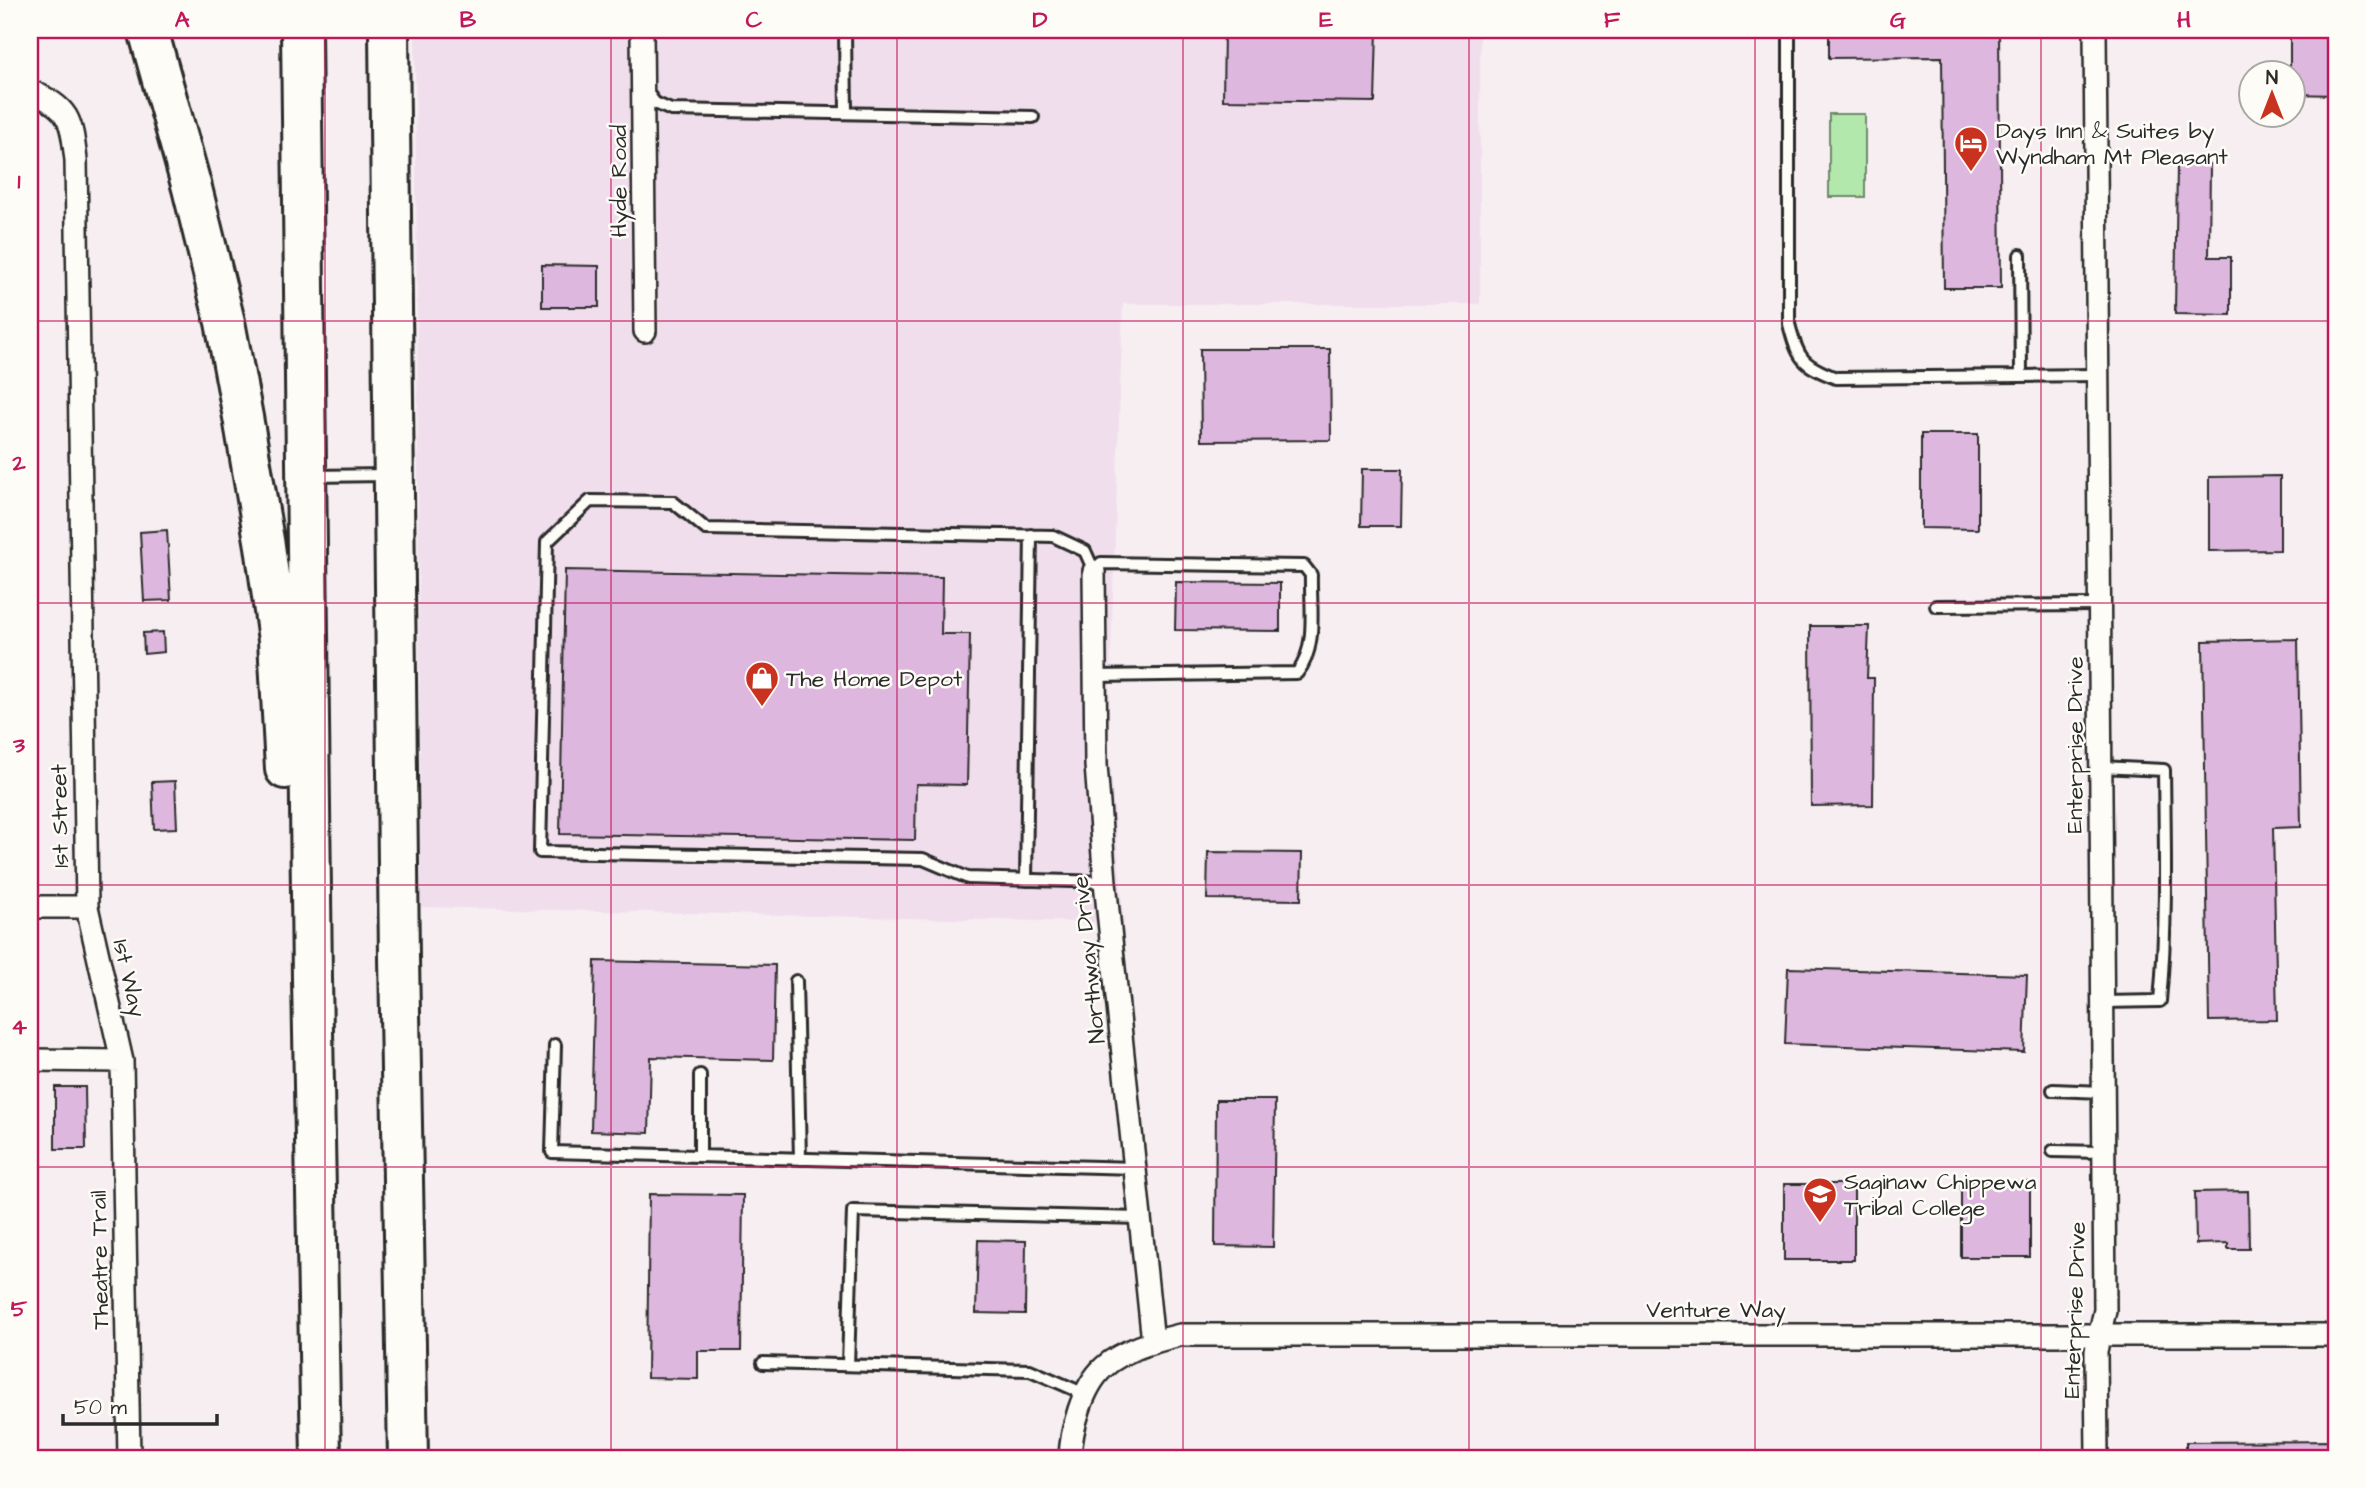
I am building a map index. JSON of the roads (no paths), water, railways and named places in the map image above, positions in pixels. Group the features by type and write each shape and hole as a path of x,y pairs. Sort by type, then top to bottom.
{"highway":[{"path":"148,30 192,188 225,322 243,417 278,640 290,853 312,979"},
{"path":"301,30 312,979 321,1458"},
{"path":"389,30 408,1458"}],"street":[{"name":"Hyde Road","path":"642,30 645,331"},
{"name":"Enterprise Drive","path":"2095,30 2105,1310 2096,1351 2097,1458"},
{"name":"1st Street","path":"30,91 53,102 72,124 76,160 87,907"},
{"name":"Northway Drive","path":"1094,571 1096,765 1105,882 1153,1342"},
{"path":"30,906 87,907"},
{"name":"1st Way","path":"87,907 122,1061"},
{"path":"30,1060 122,1061"},
{"name":"Theatre Trail","path":"122,1061 129,1458"},
{"name":"Venture Way","path":"1085,1394 1103,1367 1132,1350 1180,1335 2336,1335"},
{"path":"1070,1458 1076,1419 1085,1394"}],"lane":[{"path":"845,30 846,113"},
{"path":"1789,30 1788,324 1796,351 1811,369 1836,378 2097,375"},
{"path":"643,88 655,103 671,110 1033,117"},
{"path":"2020,255 2021,376"},
{"path":"306,476 394,475"},
{"path":"1096,676 1297,673 1310,651 1311,575 1304,566 1101,563 1094,571 1085,551 1053,536 706,528 673,502 590,501 547,542 540,852 923,859 968,878 1105,882"},
{"path":"1026,880 1031,535"},
{"path":"1936,606 2099,605"},
{"path":"2101,767 2164,770 2165,855 2164,955 2160,1001 2102,1002"},
{"path":"796,981 800,1159"},
{"path":"555,1045 552,1152 1136,1168"},
{"path":"700,1075 700,1156"},
{"path":"2053,1090 2103,1092"},
{"path":"2053,1151 2104,1152"},
{"path":"848,1365 853,1212 1141,1218"},
{"path":"763,1363 1030,1370 1085,1394"}],"place":[{"name":"Days Inn & Suites by Wyndham Mt Pleasant","path":"1971,173"},
{"name":"The Home Depot","path":"762,708"},
{"name":"Saginaw Chippewa Tribal College","path":"1820,1224"}]}
